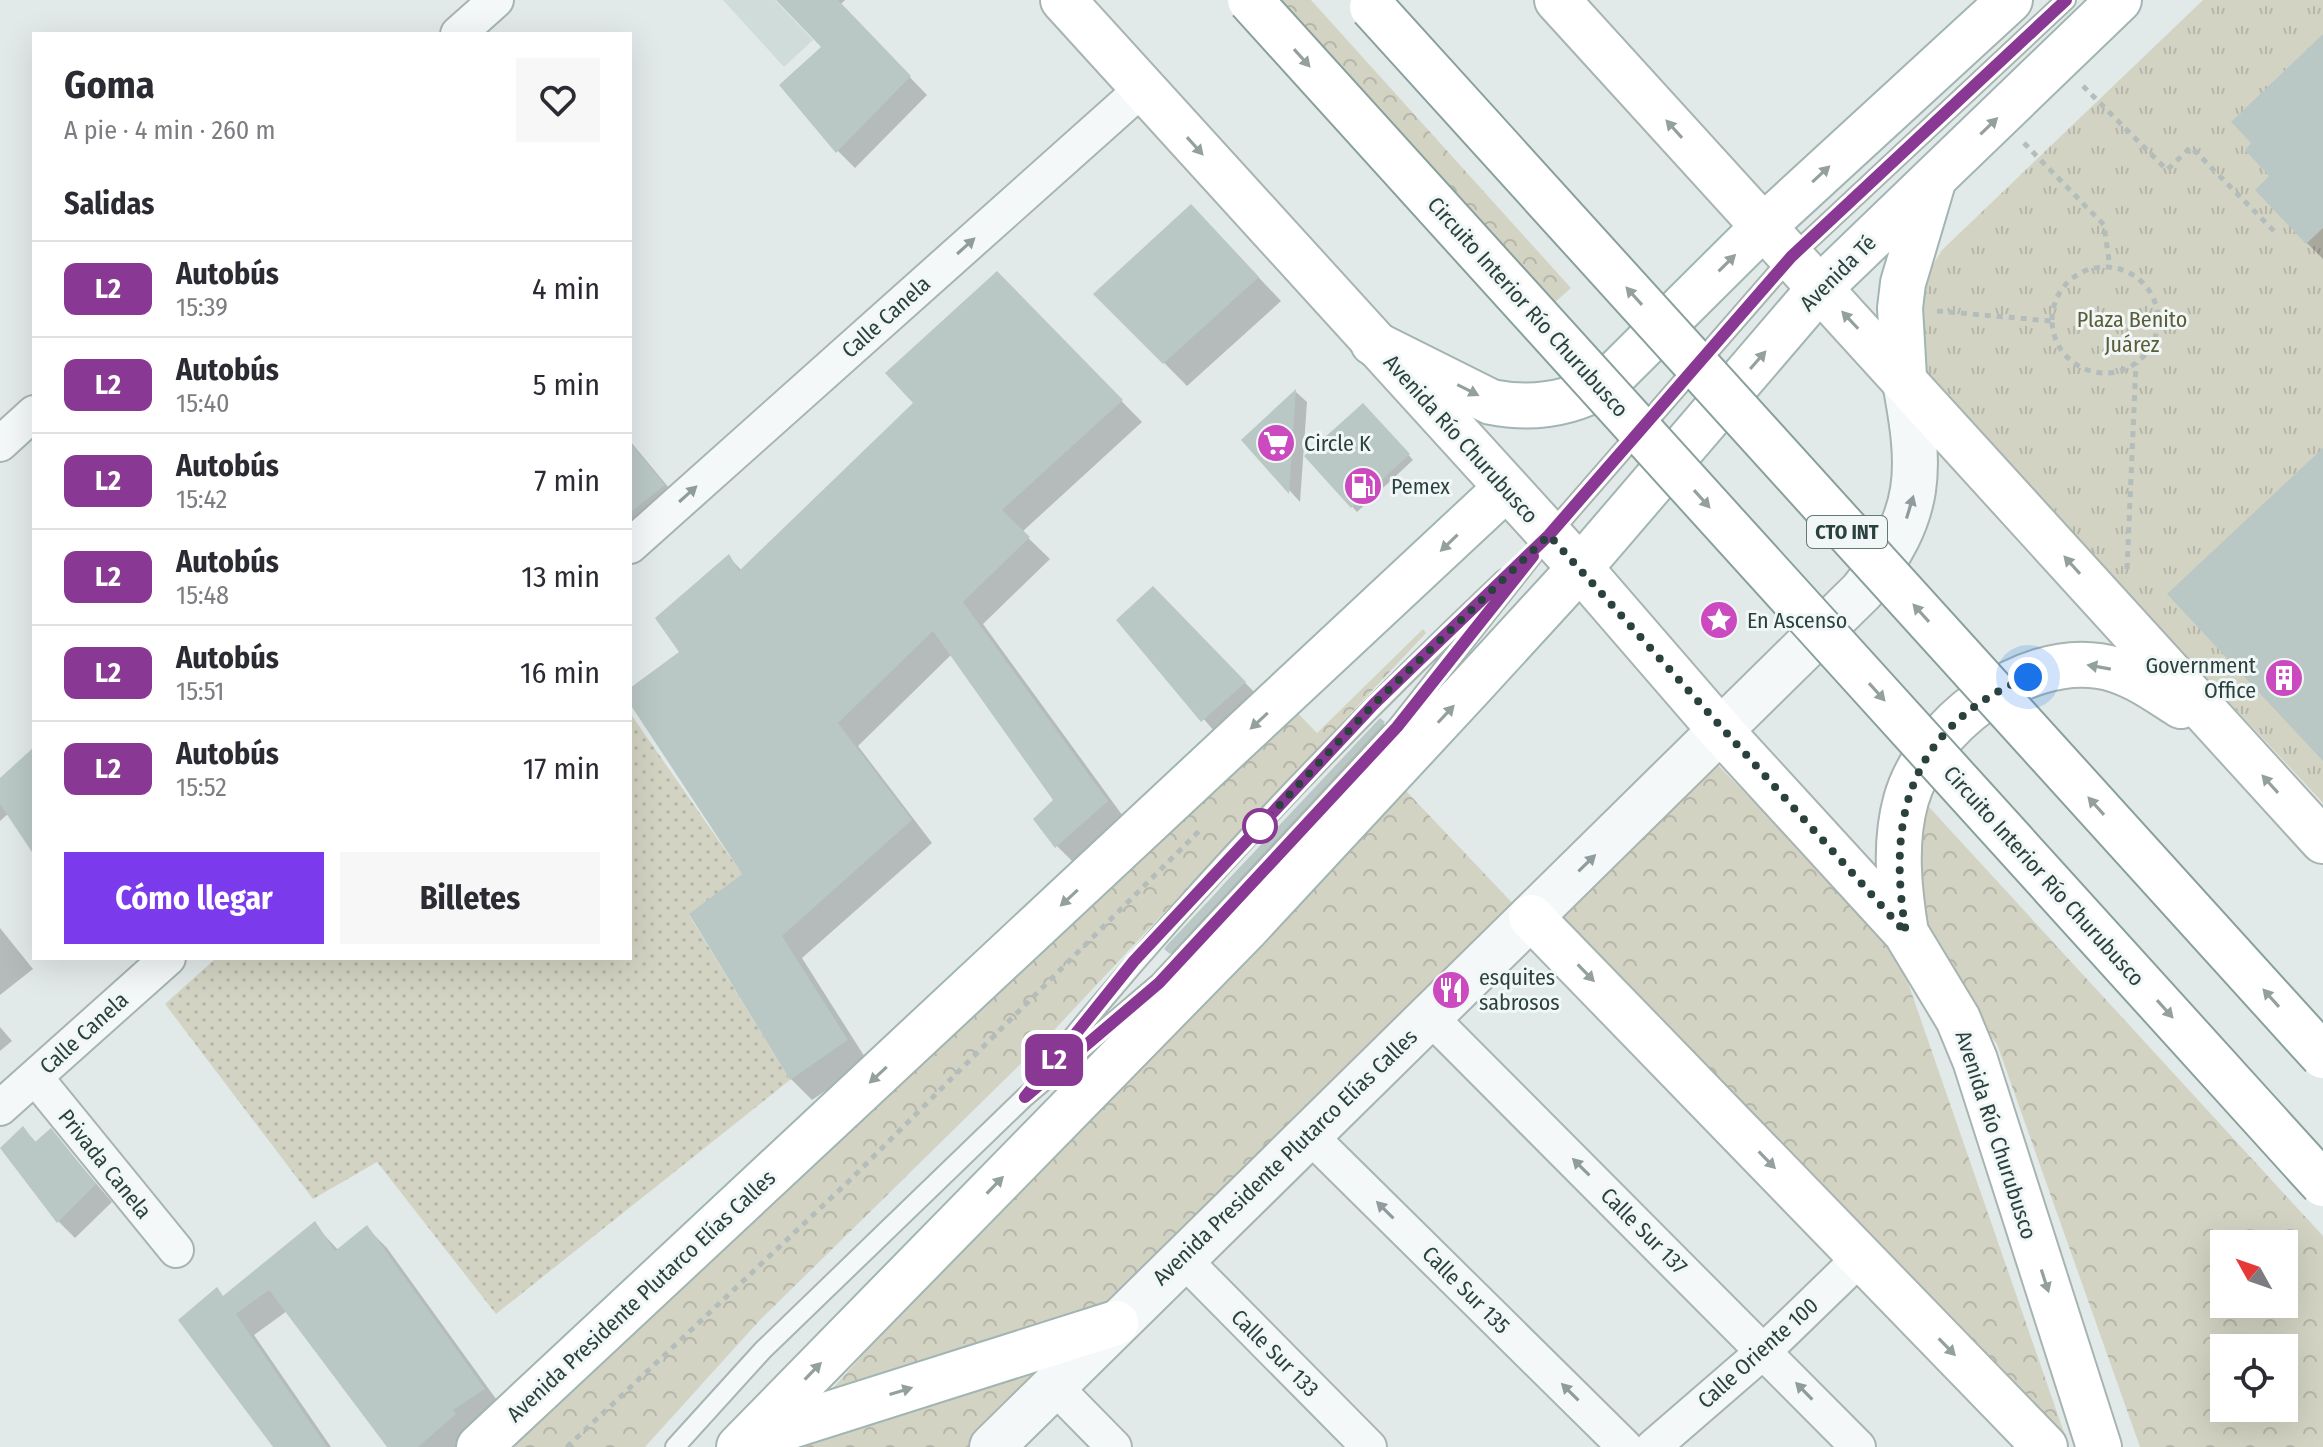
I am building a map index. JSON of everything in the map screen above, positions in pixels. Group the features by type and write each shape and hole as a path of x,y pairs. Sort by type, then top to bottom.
{"main road":[{"name":"Avenida Río Churubusco","path":"1063,0 1580,568 1721,731 1906,933 1958,1019 1975,1060 2099,1447"},
{"name":"Circuito Interior Río Churubusco","path":"1250,0 2323,1184"},
{"path":"1557,0 1904,377 2323,841"},
{"name":"Avenida Té","path":"1580,568 1791,257 2010,0"},
{"name":"Avenida Té","path":"1791,257 1933,180 2119,0"},
{"name":"CTO INT","path":"1372,7 2323,1056"},
{"path":"1904,377 1900,308 1903,283 1933,180"},
{"path":"1373,343 1491,402 1530,406 1569,400 1605,384 1791,257"},
{"name":"Avenida Presidente Plutarco Elías Calles","path":"479,1447 1505,489"},
{"path":"743,1443 1247,928 1580,568"},
{"path":"1906,933 1899,866 1906,799 1926,758 1944,736 1987,699 2042,671 2074,663 2101,666 2126,674 2218,726"},
{"path":"1531,917 2045,1447"},
{"path":"743,1443 1116,1323"}],"street":[{"path":"460,32 496,0"},
{"name":"Calle Canela","path":"632,544 1143,88"},
{"name":"Avenida Presidente Plutarco Elías Calles","path":"992,1447 1307,1133 1862,591 1886,561 1913,499 1916,441 1904,377"},
{"path":"0,444 32,415"},
{"name":"Calle Canela","path":"0,1108 166,960"},
{"name":"Calle Sur 137","path":"1429,1016 1858,1447"},
{"name":"Privada Canela","path":"35,1077 176,1250"},
{"name":"Calle Sur 135","path":"1307,1133 1625,1447"},
{"name":"Calle Oriente 100","path":"1653,1447 1764,1351 1861,1257"},
{"name":"Calle Sur 133","path":"1182,1258 1369,1447"},
{"path":"1055,1387 1114,1447"}],"lane":[{"path":"675,1447 763,1350 1025,1097 1170,972 1397,727 1549,535 1791,257 2066,0"},
{"path":"1025,1097 1134,961 1330,751 1549,535"}],"path":[{"path":"2057,60 2167,170 2191,147 2276,233"},
{"path":"1999,116 2104,225 2110,268"},
{"path":"2098,267 2124,269 2145,284 2157,307 2157,332 2145,355 2124,370 2099,374 2075,365 2057,346 2051,321 2057,296 2074,276 2098,267"},
{"path":"1900,308 2051,321"},
{"path":"2124,623 2136,362"},
{"path":"567,1447 847,1183 1205,825"}],"shaded area":[{"path":"723,0 775,0 813,40 784,67"}],"green space":[{"path":"1270,0 1311,0 1571,288 1544,312"},
{"name":"Plaza Benito Juárez","path":"2203,0 2323,0 2323,803 1914,364 1915,294 1942,250"},
{"path":"1423,629 1426,633 1042,1043 759,1321 645,1447 494,1447 1291,706 1317,733"},
{"path":"632,716 742,874 689,915 790,1080 496,1314 377,1162 313,1199 165,1004 214,960 632,960"},
{"path":"1713,760 1896,948 2069,1447 2061,1447 1542,936"},
{"path":"1390,774 1519,910 1114,1308 812,1411"},
{"path":"1918,795 2323,1236 2323,1447 2140,1447 1997,1044 1890,905"},
{"path":"1074,1350 974,1447 771,1447"}],"building":[{"path":"776,0 838,0 911,76 836,153 779,85 821,47"},
{"path":"2323,34 2323,228 2306,244 2255,190 2269,176 2245,150 2251,143 2231,122"},
{"path":"1191,204 1259,277 1163,364 1093,294"},
{"path":"997,271 1123,400 1002,510 1030,537 963,602 1108,801 1055,848 1033,819 1053,800 933,631 838,723 912,820 782,936 848,1040 790,1080 689,914 742,874 632,707 632,687 679,652 655,618 729,554 739,571 913,403 885,373"},
{"path":"1296,389 1289,494 1241,440"},
{"path":"1363,403 1410,454 1351,508 1304,456"},
{"path":"632,444 665,485 632,511"},
{"name":"Government Office","path":"2323,448 2323,761 2167,594"},
{"path":"1153,586 1246,682 1201,722 1116,620"},
{"path":"1380,718 1385,722 1170,954 1164,949 1168,944"},
{"path":"32,749 32,852 0,804 0,778"},
{"path":"23,1126 35,1142 51,1128 96,1184 57,1223 0,1148"},
{"path":"315,1221 335,1251 367,1225 485,1389 453,1410 456,1414 418,1447 387,1447 269,1290 236,1314 327,1447 273,1447 178,1320 217,1287 223,1296"}],"bus line":[{"name":"L2","path":"1533,556 1397,727 1159,983 1025,1097 1134,961 1374,704 1549,535 1791,257 2066,0"}],"place":[{"name":"Circle K","path":"1276,443"},
{"name":"Pemex","path":"1363,486"},
{"name":"En Ascenso","path":"1719,620"},
{"name":"Government Office","path":"2284,678"},
{"name":"esquites sabrosos","path":"1451,990"}],"route":[{"path":"1260,826 1374,704 1549,535 1721,731 1906,933 1900,899 1900,830 1906,799 1913,783 1926,758 1964,716 2013,683 2028,677"}]}
